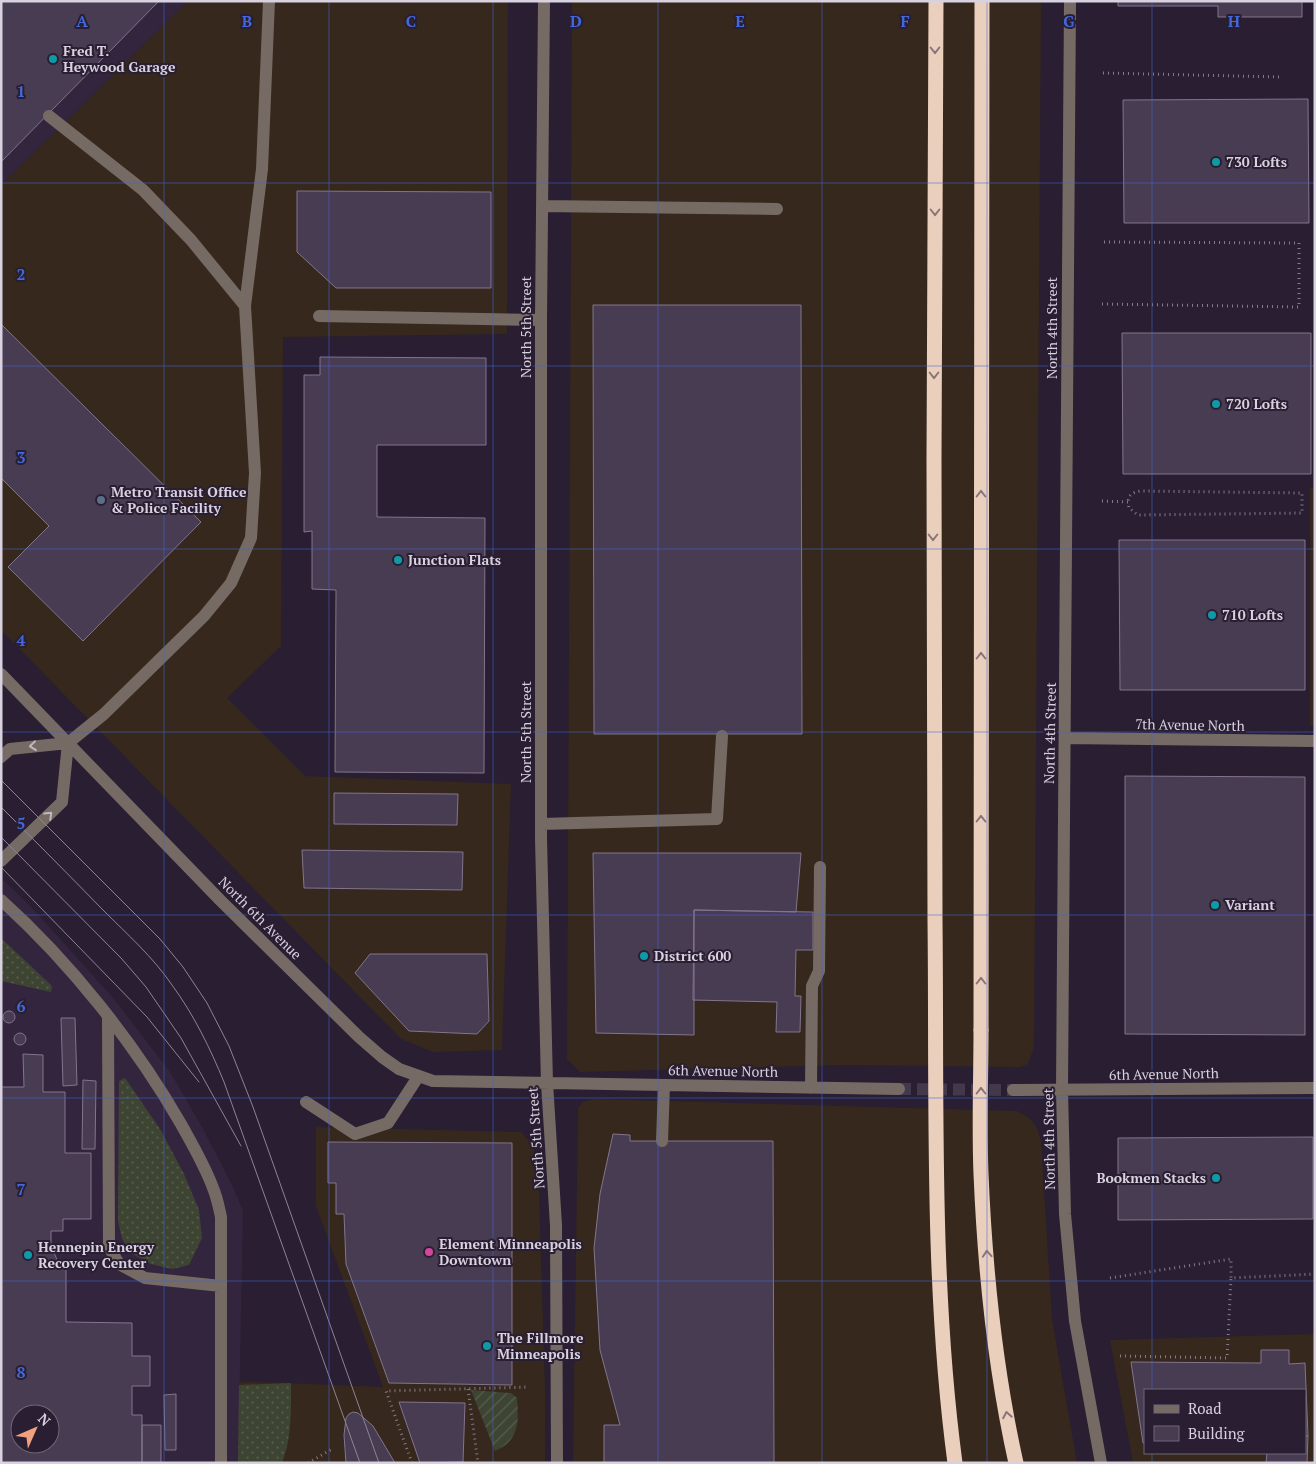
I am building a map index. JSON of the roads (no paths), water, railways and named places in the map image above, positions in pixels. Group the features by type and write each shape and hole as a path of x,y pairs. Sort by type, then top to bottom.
{"highway":[{"path":"936,1 933,644 938,1200 940,1294 945,1374 955,1463"},
{"path":"982,1 981,1173 992,1317 1001,1381 1016,1463"}],"street":[{"path":"1,757 10,749 68,743 104,714 204,616 231,583 251,538 255,473 245,306 262,169 269,1"},
{"name":"North 5th Street","path":"544,1 541,320 541,824 547,1083 556,1226 557,1463"},
{"name":"North 4th Street","path":"1070,1 1062,1090 1065,1214 1075,1321 1101,1463"},
{"path":"48,116 143,190 191,240 245,306"},
{"path":"542,206 777,209"},
{"path":"319,316 541,320"},
{"name":"North 6th Avenue","path":"1,674 221,901 359,1037 399,1070 433,1081 547,1083"},
{"path":"541,824 717,819 722,736"},
{"name":"7th Avenue North","path":"1065,738 1315,741"},
{"path":"1,861 62,802 68,743"},
{"path":"811,1088 812,986 819,971 820,866"},
{"path":"1,900 28,924 77,979 159,1086 214,1188 221,1217 221,1463"},
{"path":"108,1018 109,1247 119,1264 144,1278 221,1286"},
{"path":"306,1102 355,1134 388,1123 418,1077"},
{"name":"6th Avenue North","path":"547,1083 899,1089"},
{"path":"662,1141 664,1085"},
{"name":"6th Avenue North","path":"1013,1090 1315,1088"}],"tunnel":[{"path":"899,1089 1013,1090"}],"tram line":[{"path":"1,780 160,939 183,967 207,1003 229,1046 253,1107 379,1463"},
{"path":"1,807 148,955 180,996 194,1020 224,1082 360,1463"},
{"path":"1,837 121,958 146,987 181,1038 241,1146"},
{"path":"1,867 147,1017 199,1082"}],"place":[{"name":"Fred T. Heywood Garage","path":"53,59"},
{"name":"730 Lofts","path":"1216,162"},
{"name":"720 Lofts","path":"1216,404"},
{"name":"Metro Transit Office & Police Facility","path":"101,500"},
{"name":"Junction Flats","path":"398,560"},
{"name":"710 Lofts","path":"1212,615"},
{"name":"Variant","path":"1215,905"},
{"name":"District 600","path":"644,956"},
{"name":"Bookmen Stacks","path":"1216,1178"},
{"name":"Element Minneapolis Downtown","path":"429,1252"},
{"name":"Hennepin Energy Recovery Center","path":"28,1255"},
{"name":"The Fillmore Minneapolis","path":"487,1346"}]}
